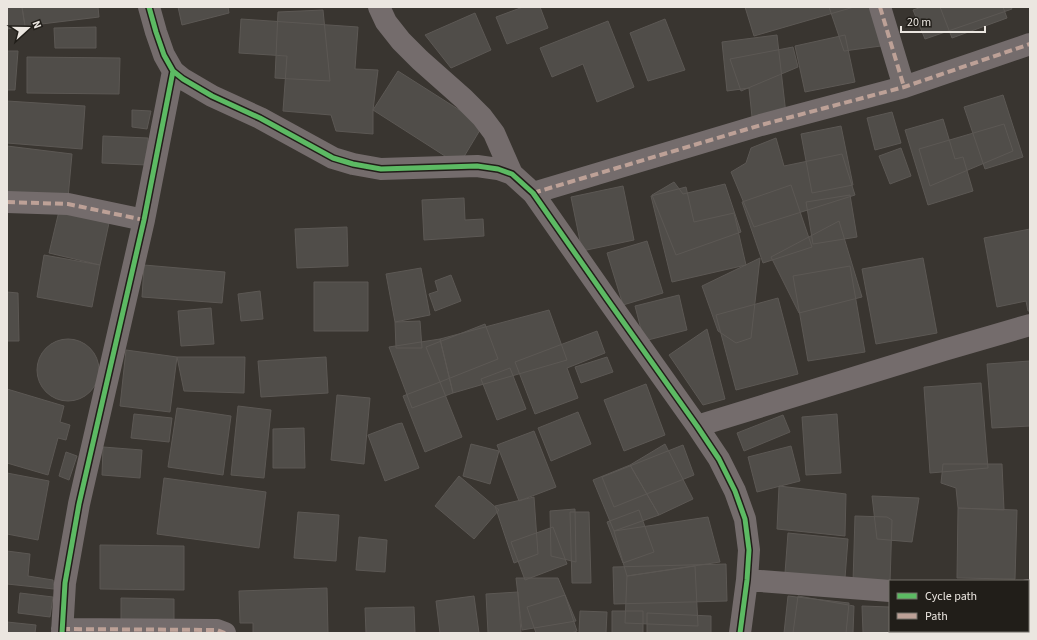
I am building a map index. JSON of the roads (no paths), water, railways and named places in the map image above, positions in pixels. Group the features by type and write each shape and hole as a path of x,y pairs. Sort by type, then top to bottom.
{"street":[{"path":"149,7 164,56 173,71 183,79 212,96 260,118 333,158 353,164 381,169 477,166 498,169 512,174 533,193 697,426 719,459 735,491 745,519 749,550 747,580 740,633"},
{"path":"379,7 386,22 401,42 482,117 494,133 512,174"},
{"path":"880,7 904,87"},
{"path":"533,193 762,125 904,87 1030,44"},
{"path":"173,71 144,220 79,504 65,583 62,631 217,630 225,633"},
{"path":"7,202 68,204 144,220"},
{"path":"697,426 1030,325"},
{"path":"747,580 889,591"}]}
